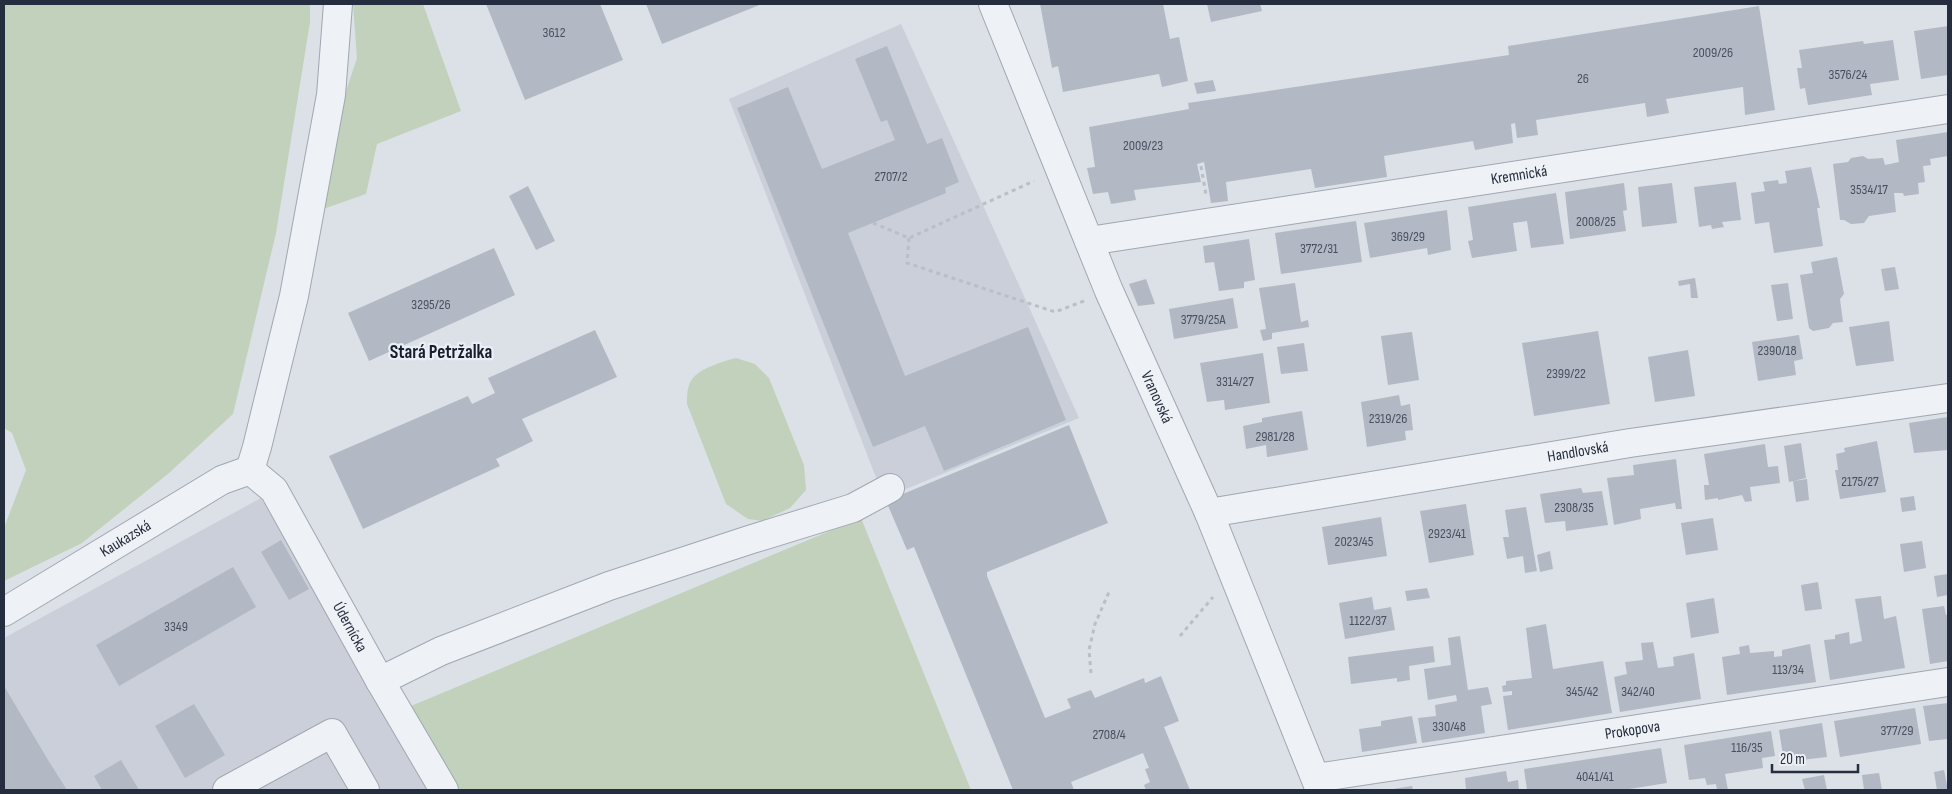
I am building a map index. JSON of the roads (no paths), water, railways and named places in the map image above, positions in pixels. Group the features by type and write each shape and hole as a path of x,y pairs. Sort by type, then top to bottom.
{"street":[{"path":"250,470 294,296 331,95 338,4"},
{"name":"Vranovská","path":"993,4 1109,292 1209,513 1318,784"},
{"name":"Kremnická","path":"1088,241 1948,109"},
{"name":"Handlovská","path":"1209,513 1630,443 1948,398"},
{"name":"Kaukazská","path":"4,612 222,480 250,470"},
{"name":"Údernícka","path":"250,470 274,490 444,790"},
{"path":"380,680 441,652 609,586 853,508 890,488"},
{"name":"Prokopova","path":"1318,784 1948,682"},
{"path":"226,790 332,733 365,790"}],"district":[{"name":"Stará Petržalka","path":"441,352"}]}
